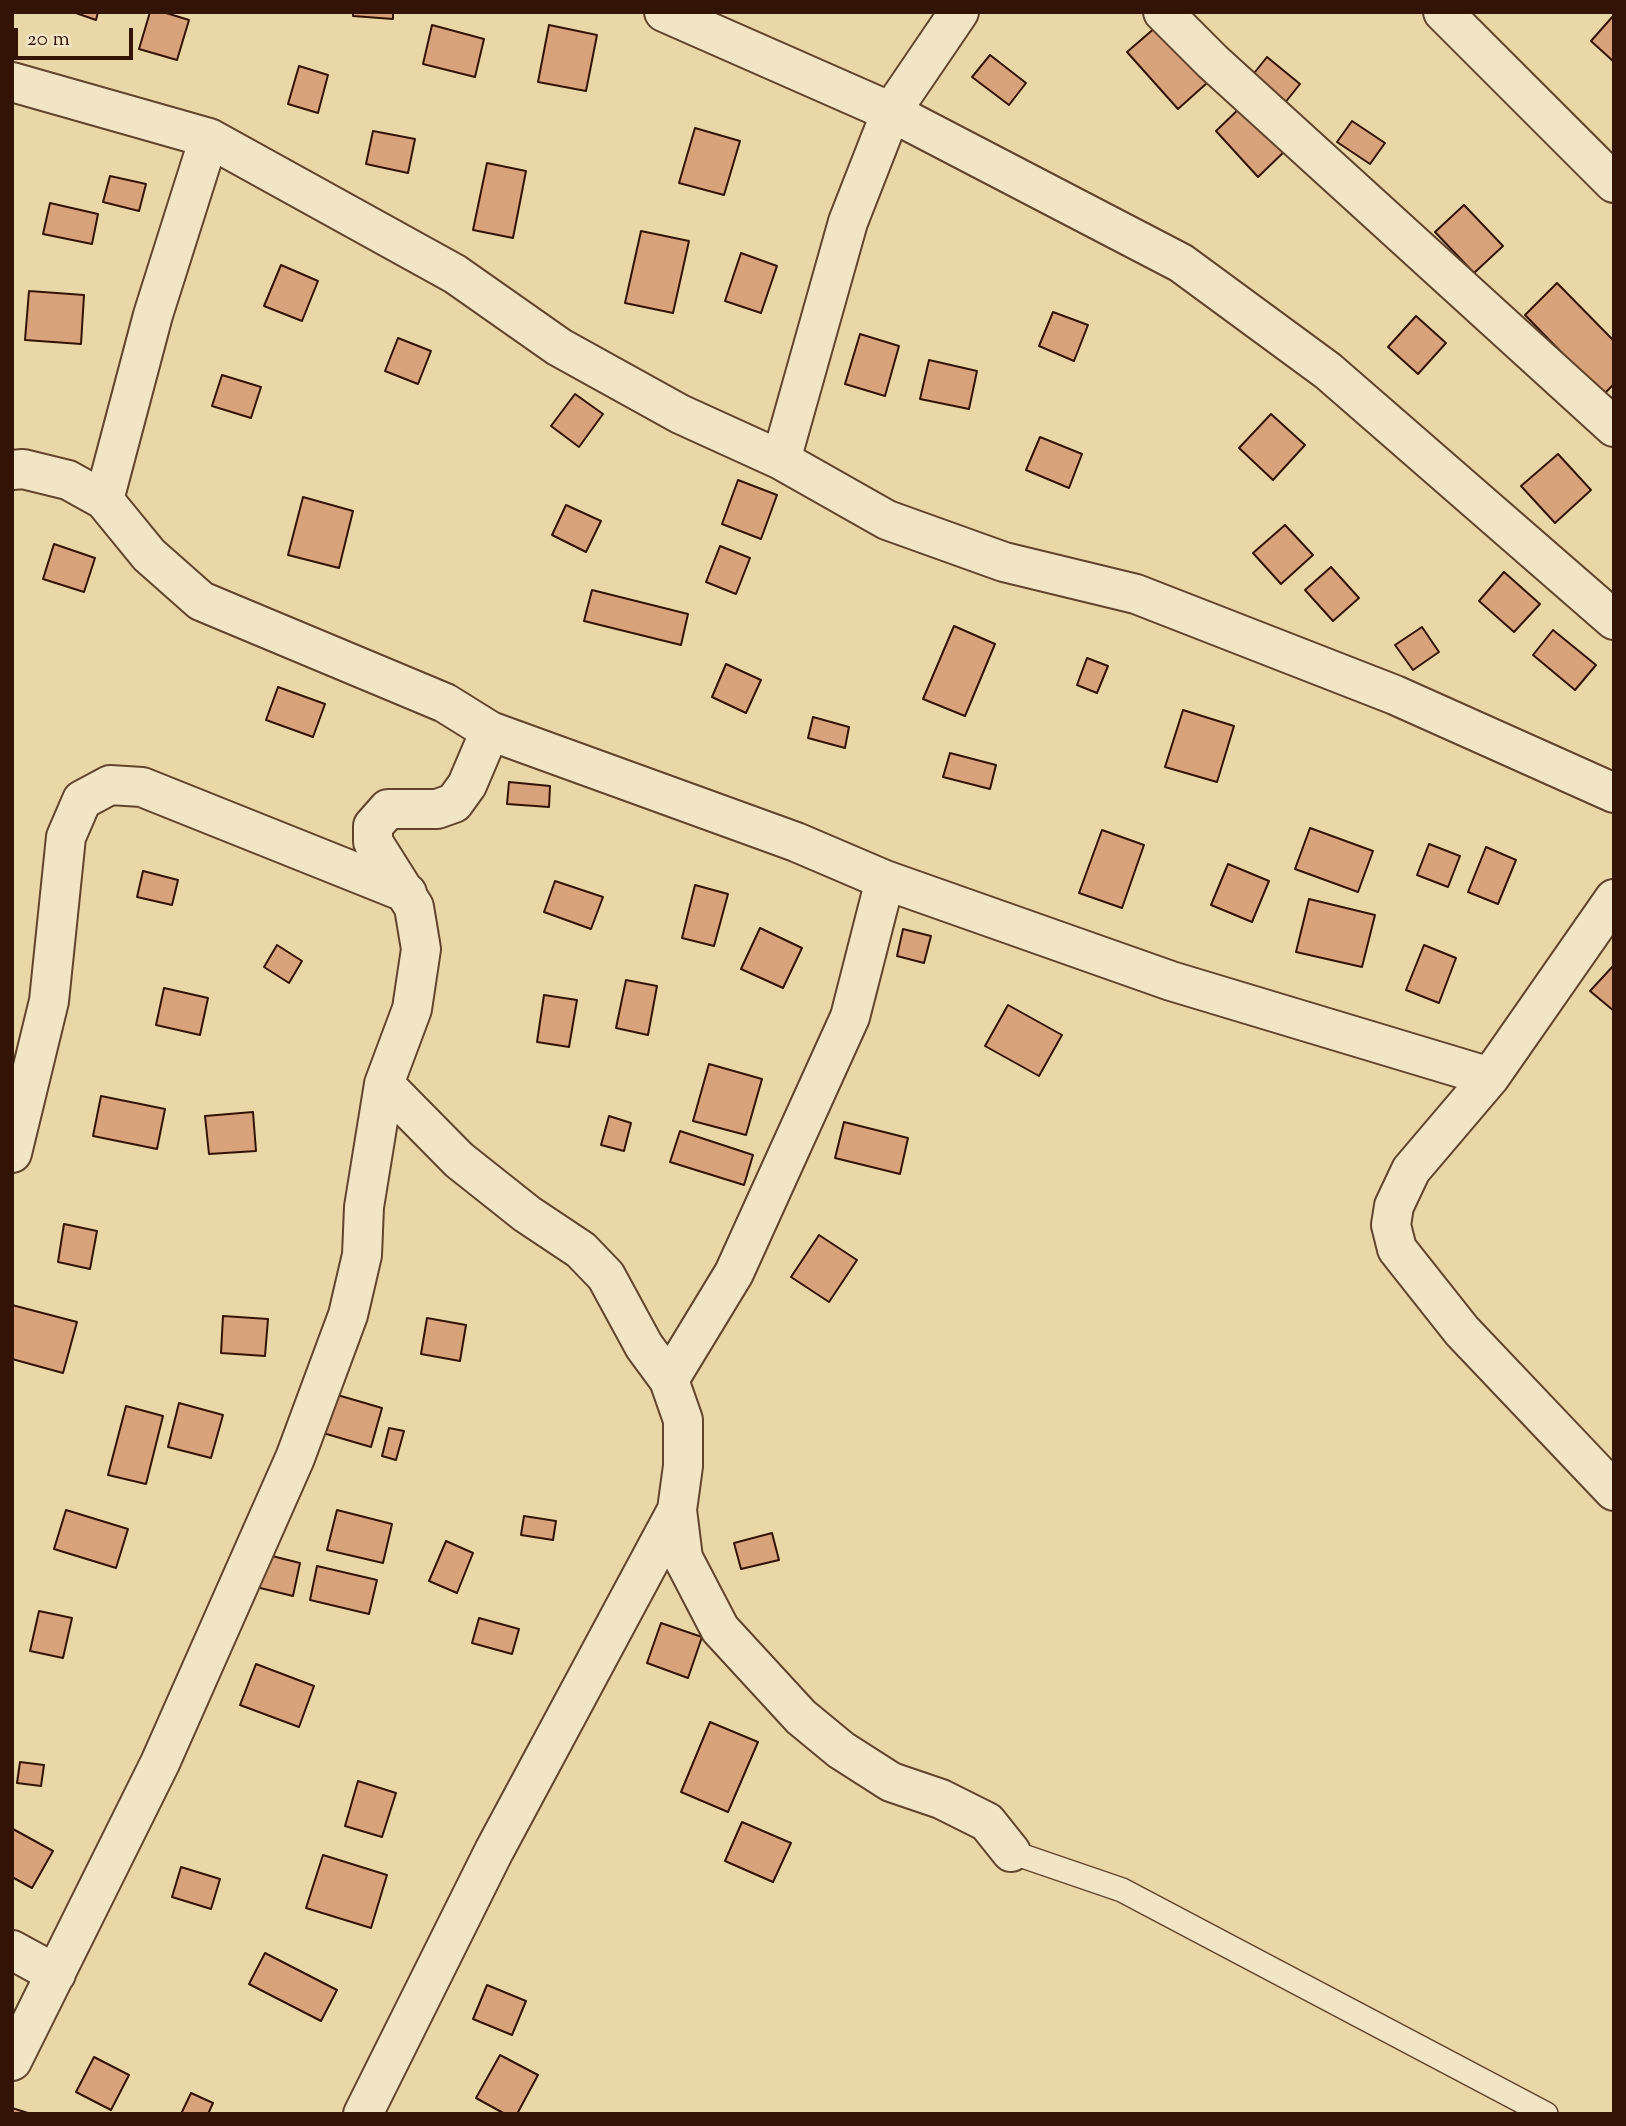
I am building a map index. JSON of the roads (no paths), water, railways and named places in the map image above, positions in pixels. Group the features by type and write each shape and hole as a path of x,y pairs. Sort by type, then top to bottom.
{"street":[{"path":"664,12 891,112 1181,263 1328,371 1614,620"},
{"path":"781,460 848,222 891,112 959,12"},
{"path":"1163,12 1213,62 1614,427"},
{"path":"1443,12 1614,183"},
{"path":"12,82 209,138 455,274 559,347 680,414 781,460 887,520 1004,562 1136,594 1395,695 1614,793"},
{"path":"104,500 153,315 209,138"},
{"path":"12,470 23,469 68,480 104,500 149,555 201,601 445,703 490,732 796,842 885,880 1171,981 1490,1077"},
{"path":"12,2061 160,1763 289,1471 348,1315 362,1255 364,1207 384,1084 412,1009 421,949 418,917 407,893 373,842 373,826 388,809 438,809 454,803 467,785 490,732"},
{"path":"12,1153 49,1001 66,836 82,800 110,785 142,787 407,893"},
{"path":"669,1380 733,1273 850,1017 885,880"},
{"path":"1614,899 1490,1077 1411,1170 1394,1206 1391,1225 1397,1249 1462,1331 1614,1491"},
{"path":"384,1084 459,1160 527,1214 581,1250 606,1276 645,1346 669,1380 684,1420 683,1466 677,1510 683,1558 720,1629 801,1717 841,1750 891,1782 968,1810 987,1822 1011,1852"},
{"path":"363,2114 494,1851 677,1510"},
{"path":"12,1950 56,1975"}],"lane":[{"path":"1011,1852 1122,1890 1546,2114"}]}
